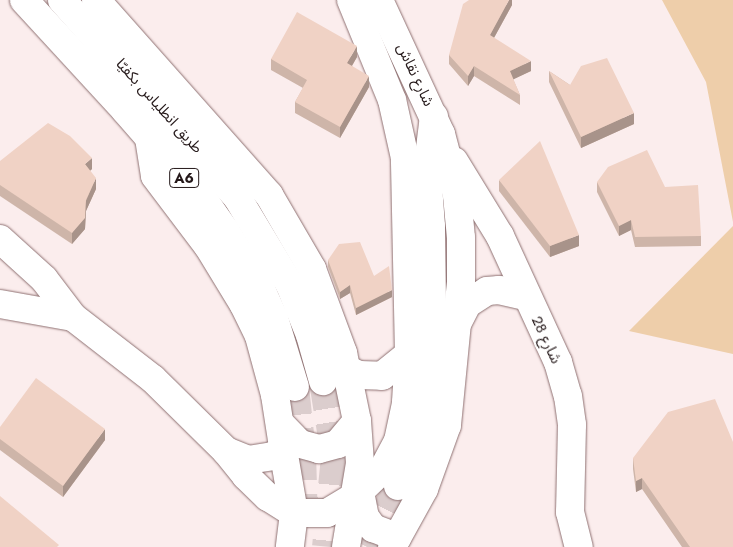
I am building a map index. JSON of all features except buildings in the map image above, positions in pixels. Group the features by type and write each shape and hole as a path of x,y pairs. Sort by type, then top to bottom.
{"main road":[{"name":"A6","path":"24,0 206,203 251,272 274,318 294,387"},
{"name":"طريق انطلياس بكفيّا","path":"62,0 237,197 290,285 310,335 322,381"},
{"path":"96,0 270,195 312,269 346,368 358,421 360,463 358,494 346,547"},
{"path":"0,239 44,279 73,317 153,379 268,497 294,513 327,513 358,494 384,469 398,441 406,402 410,354 405,158 392,100 351,0"},
{"name":"شارع نقاش","path":"379,0 434,116 447,152"},
{"path":"398,486 424,429 433,374 432,226 427,172 434,116"},
{"path":"149,138 155,176 208,246 244,305 259,336 280,423 294,513 290,547"},
{"path":"358,494 365,518 373,528 394,542 424,489 442,447 451,405 461,238 457,195 447,152"},
{"name":"شارع 28","path":"447,152 488,214 525,296 558,362 568,396 572,425 570,512 579,547"},
{"path":"456,325 460,314 476,296 499,290 525,296"},
{"path":"0,304 73,317"},
{"path":"346,368 359,375 382,376 410,354"},
{"path":"280,423 296,442 320,449 338,444 358,421"},
{"path":"226,452 248,460 273,456 283,449"}],"shaded area":[{"path":"662,0 733,0 733,222 706,82"},
{"path":"733,226 733,354 629,331"}],"tunnel":[{"path":"323,381 335,457 326,547"},
{"path":"295,387 302,452 304,523"},
{"path":"367,547 398,486"}]}
